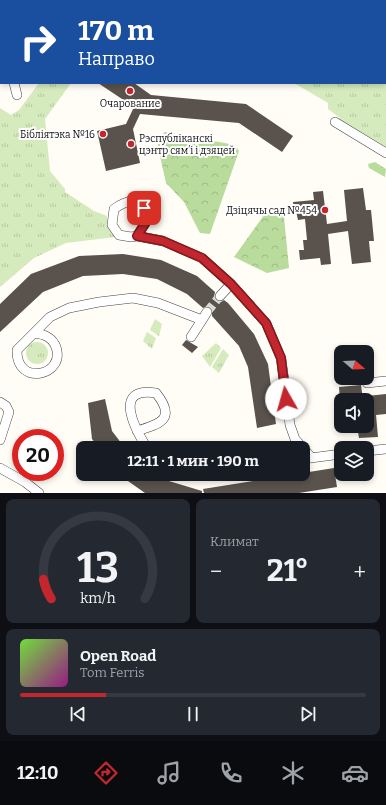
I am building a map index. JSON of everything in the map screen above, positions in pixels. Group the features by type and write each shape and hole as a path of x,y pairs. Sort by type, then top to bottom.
{"lane":[{"path":"14,84 17,95"},
{"path":"335,122 386,153"},
{"path":"137,236 163,241 202,258 231,284 266,323 281,358 290,425 296,441"},
{"path":"220,296 231,284"},
{"path":"34,333 50,338 55,344 57,359 54,366 48,371 40,374 33,374 25,370 20,365 17,357 17,350 34,333 50,317 69,308 133,298 158,303 205,316 191,337"},
{"path":"374,382 386,381"},
{"path":"137,431 153,427 160,423 165,414 165,404 156,393 144,391 134,397 129,406 130,414 137,431 143,441"},
{"path":"0,402 6,406 9,412 0,440"},
{"path":"374,450 386,449"},
{"path":"310,458 334,455"},
{"path":"0,468 25,482 39,493"}],"green space":[{"path":"38,84 70,84 45,119 50,171 65,189 65,192 94,211 107,216 108,225 115,237 66,243 34,258 0,287 0,108 11,115 19,110"},
{"path":"296,84 386,84 386,149 338,120 340,118 328,109 328,103"},
{"path":"165,132 235,145 239,151 210,234 200,233 184,202 166,183 158,147 158,138"},
{"path":"375,162 386,169 385,177 369,168 368,164"},
{"path":"267,211 284,217 289,268 267,273 234,257"},
{"path":"155,319 162,324 159,336 150,330"},
{"path":"147,332 156,338 152,349 143,341"},
{"path":"37,342 45,345 48,353 45,361 37,364 29,361 26,353 29,345"},
{"path":"216,343 221,348 210,367 202,356"},
{"path":"223,349 229,355 219,373 212,367"}],"building":[{"path":"100,84 135,84 151,95 246,104 293,136 282,152 239,123 140,114 133,129 140,163 106,171 97,131 126,124 134,107"},
{"path":"363,188 366,210 371,210 374,241 369,241 371,262 352,264 348,231 328,234 331,264 321,265 320,258 300,260 299,250 304,250 303,240 307,240 305,219 298,220 296,211 294,211 293,202 314,200 313,192 323,191 327,224 347,221 344,190"},
{"path":"123,254 161,260 197,276 215,292 214,297 216,301 221,302 224,300 228,303 254,334 268,364 276,424 257,428 248,367 239,346 212,316 212,309 208,306 203,308 187,294 157,279 123,274 83,276 43,292 0,332 0,304 31,274 79,256"},
{"path":"186,340 198,347 192,353 182,345"},
{"path":"361,385 362,393 339,393 339,387"},
{"path":"386,394 386,414 376,415 378,437 359,438 358,433 374,433 374,395"},
{"path":"105,399 112,431 120,441 94,441 92,439 88,403"},
{"path":"334,468 334,481 336,481 337,487 299,493 204,493 203,489 253,481 310,481 310,472"},
{"path":"128,481 169,481 202,491 202,493 145,493"}],"tunnel":[{"path":"207,312 220,296"}],"place":[{"name":"Очарование","path":"130,91"},
{"name":"Бібліятэка №16","path":"103,134"},
{"name":"Рэспубліканскі цэнтр сямʼі і дзяцей","path":"131,144"},
{"name":"Дзіцячы сад №454","path":"325,210"}],"route":[{"path":"144,208 148,219 137,236 163,241 202,258 231,284 266,323 281,358 286,399"}]}
